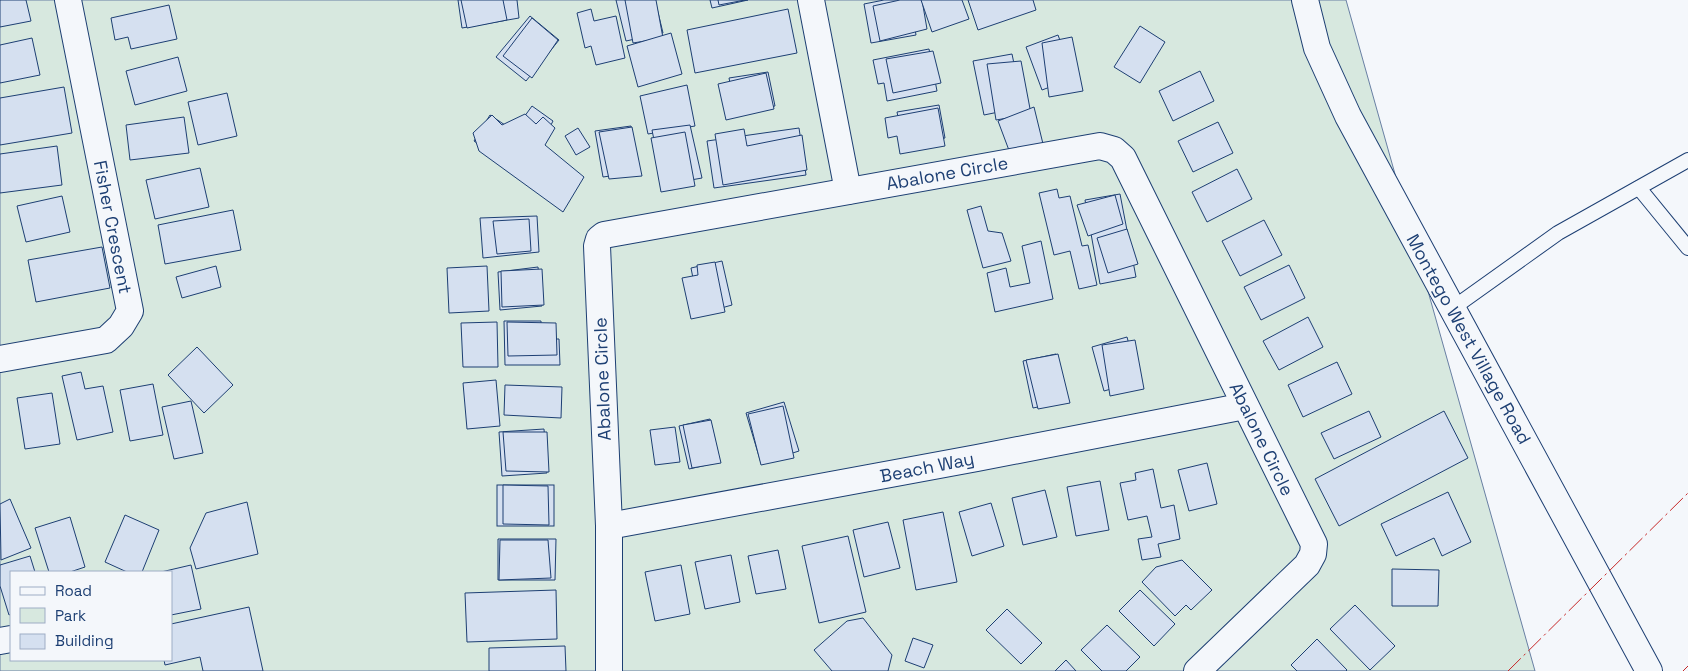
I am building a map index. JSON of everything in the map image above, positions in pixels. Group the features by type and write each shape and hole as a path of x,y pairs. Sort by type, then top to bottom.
{"street":[{"name":"Fisher Crescent","path":"0,359 106,340 121,326 130,311 68,0"},
{"path":"811,0 848,191"},
{"name":"Montego West Village Road","path":"1305,0 1317,48 1348,116 1649,671"},
{"name":"Abalone Circle","path":"609,671 608,526 597,246 600,239 604,235 1100,146 1114,150 1127,167 1314,544 1313,554 1307,565 1197,671"},
{"name":"Beach Way","path":"608,526 1245,406"}],"lane":[{"path":"1453,308 1558,232 1688,160"},
{"path":"1640,188 1688,248"}],"green space":[{"path":"0,0 1346,0 1535,671 0,671"}],"building":[{"path":"0,0 26,0 31,21 0,27"},
{"path":"458,0 517,0 519,18 462,28"},
{"path":"461,0 503,0 507,20 467,28"},
{"path":"616,0 655,0 663,33 626,41"},
{"path":"625,0 656,0 663,38 633,43"},
{"path":"710,0 748,0 712,8"},
{"path":"718,0 745,0 719,5"},
{"path":"884,0 910,0 916,35 871,43 864,4"},
{"path":"900,0 922,0 927,29 880,41 873,6"},
{"path":"921,0 962,0 969,19 932,32"},
{"path":"968,0 1033,0 1036,10 978,30"},
{"path":"169,5 177,39 131,49 128,37 115,40 111,18"},
{"path":"591,9 594,21 616,16 625,58 596,65 591,46 585,48 577,13"},
{"path":"788,9 797,53 695,73 687,30"},
{"path":"530,16 559,40 526,81 496,57"},
{"path":"532,18 558,40 532,78 503,56"},
{"path":"1140,26 1165,42 1140,83 1114,67"},
{"path":"671,33 682,74 638,87 627,46"},
{"path":"1058,35 1074,78 1042,90 1026,47"},
{"path":"1072,37 1083,91 1049,97 1042,43"},
{"path":"32,38 40,75 0,83 0,45"},
{"path":"929,49 937,91 887,101 884,83 878,84 873,60"},
{"path":"933,51 941,83 893,93 886,59"},
{"path":"1012,54 1023,107 984,115 973,61"},
{"path":"178,57 187,91 135,105 126,71"},
{"path":"1021,61 1031,114 996,120 987,64"},
{"path":"1200,71 1214,101 1173,121 1159,91"},
{"path":"768,72 775,106 736,113 729,78"},
{"path":"766,73 774,109 726,120 718,84"},
{"path":"687,85 695,126 648,134 640,96"},
{"path":"64,87 72,133 0,145 0,98"},
{"path":"227,93 237,136 198,145 188,102"},
{"path":"939,105 945,138 904,146 897,112"},
{"path":"532,106 553,121 539,148 576,174 564,203 474,141 490,115 514,131"},
{"path":"1034,107 1044,148 1010,153 998,121"},
{"path":"938,108 945,146 900,154 897,136 888,138 885,118"},
{"path":"525,114 536,124 543,117 555,128 545,145 584,177 563,212 479,151 473,133 492,115 502,125"},
{"path":"184,117 189,153 130,160 126,125"},
{"path":"1218,122 1233,153 1193,172 1178,141"},
{"path":"690,125 702,178 663,185 652,130"},
{"path":"631,126 638,172 603,177 595,131"},
{"path":"632,127 642,176 609,179 599,132"},
{"path":"578,128 590,147 576,155 565,136"},
{"path":"799,128 806,175 714,188 707,141"},
{"path":"744,129 747,146 802,135 807,170 723,185 715,134"},
{"path":"685,132 695,186 661,192 651,138"},
{"path":"57,146 62,185 0,193 0,154"},
{"path":"200,168 209,207 155,219 146,180"},
{"path":"1237,169 1252,199 1207,222 1192,192"},
{"path":"1057,189 1059,198 1070,196 1082,246 1088,245 1097,285 1079,289 1070,251 1054,255 1039,193"},
{"path":"1120,194 1136,277 1100,284 1085,200"},
{"path":"1115,195 1123,224 1088,236 1077,205"},
{"path":"62,196 70,232 26,242 17,206"},
{"path":"981,206 988,231 1002,233 1011,261 983,268 967,210"},
{"path":"233,210 241,250 165,264 158,225"},
{"path":"537,216 539,252 483,258 480,218"},
{"path":"529,219 531,251 497,254 493,221"},
{"path":"1264,220 1282,255 1240,276 1222,241"},
{"path":"1127,229 1138,264 1108,273 1097,238"},
{"path":"1041,241 1053,299 995,312 987,273 1006,268 1010,287 1030,283 1022,246"},
{"path":"102,247 110,288 36,302 28,260"},
{"path":"722,261 732,305 700,314 691,268"},
{"path":"715,262 725,312 691,319 682,278 698,275 697,265"},
{"path":"1289,265 1305,298 1261,320 1244,287"},
{"path":"216,266 221,287 182,298 176,277"},
{"path":"487,266 489,311 449,313 447,268"},
{"path":"538,267 542,306 500,310 498,272"},
{"path":"542,269 544,305 502,307 501,271"},
{"path":"1308,317 1323,347 1279,370 1263,341"},
{"path":"504,321 541,321 541,339 559,339 560,365 505,365"},
{"path":"497,322 498,367 463,367 461,323"},
{"path":"507,322 556,323 557,355 508,356"},
{"path":"1127,337 1139,381 1104,391 1092,347"},
{"path":"1135,340 1144,389 1110,396 1102,345"},
{"path":"197,347 233,385 204,413 168,375"},
{"path":"1056,354 1067,401 1033,408 1023,361"},
{"path":"1058,354 1070,403 1038,409 1026,360"},
{"path":"1337,362 1352,394 1303,417 1288,385"},
{"path":"81,372 85,389 103,386 113,432 77,440 62,376"},
{"path":"496,380 500,426 467,429 463,383"},
{"path":"153,384 163,435 130,441 120,390"},
{"path":"505,385 562,387 561,418 504,415"},
{"path":"52,393 60,444 25,449 17,398"},
{"path":"191,401 203,453 174,459 162,407"},
{"path":"784,402 799,451 761,463 746,413"},
{"path":"783,406 794,458 761,465 748,414"},
{"path":"1369,411 1381,437 1334,459 1321,433"},
{"path":"1444,411 1468,458 1339,526 1315,479"},
{"path":"710,419 720,462 689,469 679,426"},
{"path":"711,420 721,463 692,468 683,425"},
{"path":"675,427 680,462 655,465 650,430"},
{"path":"544,429 547,473 502,476 499,432"},
{"path":"503,432 547,432 549,472 506,471"},
{"path":"1207,463 1217,504 1189,511 1178,470"},
{"path":"1153,469 1161,508 1174,505 1180,539 1158,544 1161,557 1142,560 1138,539 1152,537 1147,516 1128,520 1120,483 1136,480 1135,473"},
{"path":"1100,481 1109,530 1076,536 1067,487"},
{"path":"497,485 554,485 554,526 497,526"},
{"path":"503,485 548,486 549,525 503,524"},
{"path":"1045,490 1057,537 1023,545 1012,498"},
{"path":"1448,492 1471,542 1442,556 1434,538 1396,556 1381,524"},
{"path":"10,499 31,548 1,560 0,504"},
{"path":"247,502 258,554 196,569 190,548 206,513"},
{"path":"991,503 1004,546 972,556 959,512"},
{"path":"943,512 957,582 916,590 903,520"},
{"path":"125,515 159,530 142,571 125,571 105,562"},
{"path":"70,517 85,567 73,571 49,571 35,528"},
{"path":"888,522 900,568 864,577 853,530"},
{"path":"848,536 866,612 819,623 802,546"},
{"path":"498,539 556,539 555,580 498,580"},
{"path":"500,540 548,540 551,578 499,580"},
{"path":"778,550 786,589 756,594 748,556"},
{"path":"731,555 740,602 705,609 695,562"},
{"path":"30,556 35,571 10,571 9,615 0,586 0,565"},
{"path":"1182,560 1212,590 1191,610 1186,605 1175,616 1142,582 1156,567"},
{"path":"191,565 201,609 172,615 172,571 165,571"},
{"path":"681,565 690,614 655,621 645,572"},
{"path":"1392,569 1439,570 1438,606 1392,606"},
{"path":"556,590 557,639 467,642 465,593"},
{"path":"1140,590 1175,624 1154,646 1119,611"},
{"path":"1355,605 1395,646 1370,670 1330,629"},
{"path":"249,607 263,671 203,671 200,657 165,665 164,661 172,661 172,624"},
{"path":"1007,609 1042,643 1021,664 986,630"},
{"path":"863,618 892,655 888,671 832,671 814,650 847,621"},
{"path":"1107,625 1140,657 1126,671 1102,671 1081,650"},
{"path":"913,638 933,645 924,668 905,661"},
{"path":"1317,639 1346,671 1297,671 1291,665"},
{"path":"565,646 566,671 489,671 489,648"},
{"path":"1066,660 1076,671 1055,671"}],"power":[{"path":"1508,671 1688,493"},
{"path":"1683,671 1688,666"}]}
